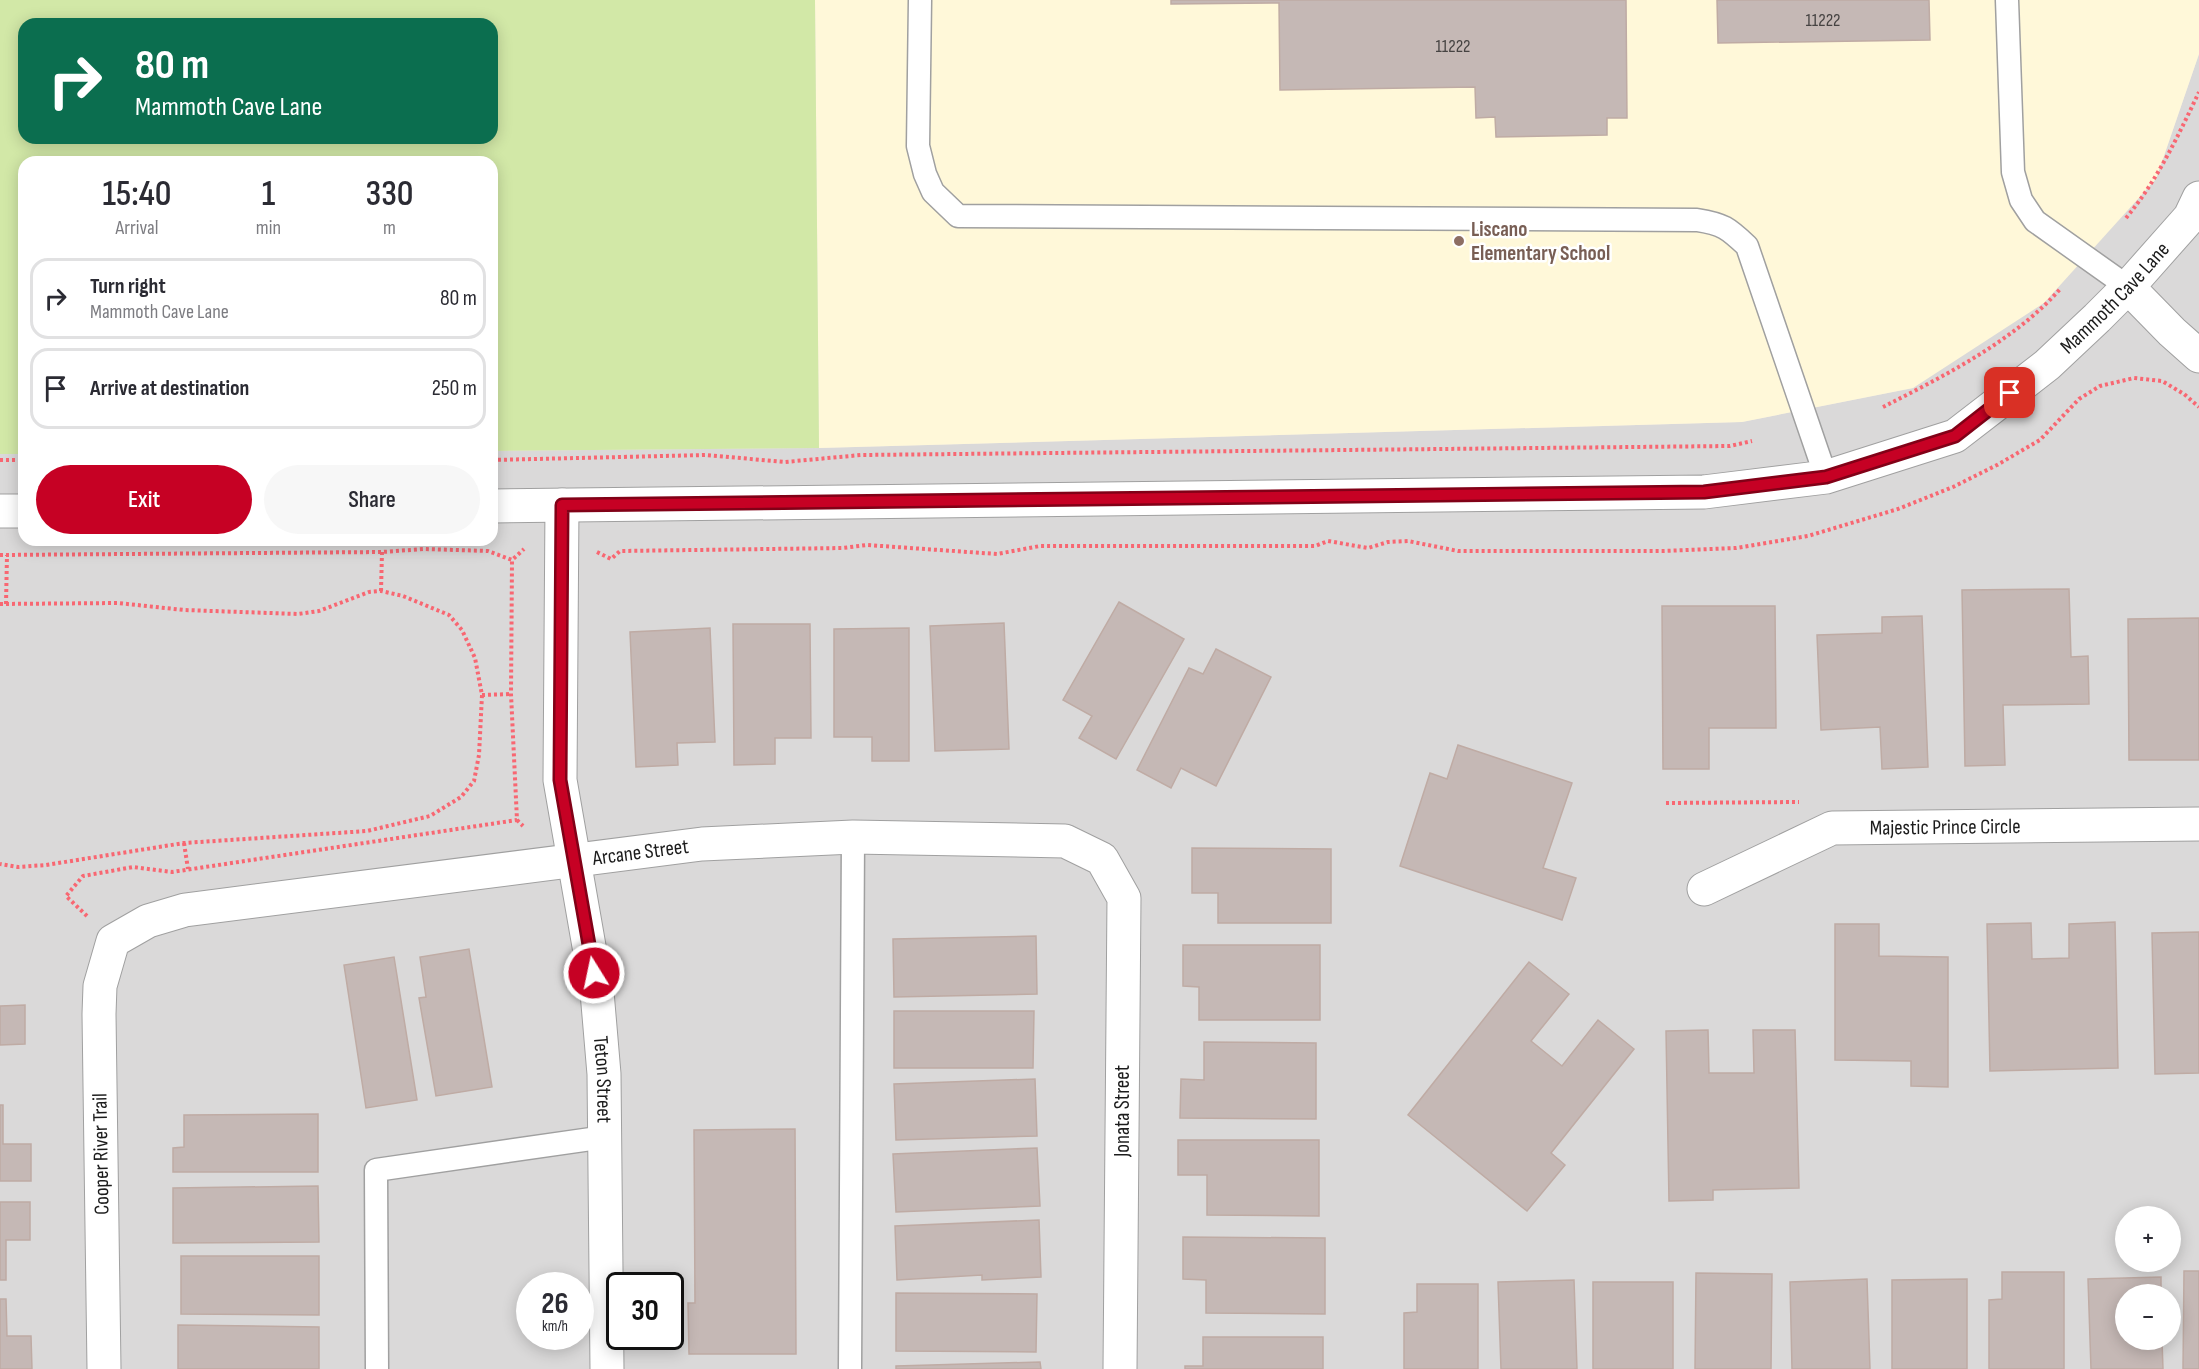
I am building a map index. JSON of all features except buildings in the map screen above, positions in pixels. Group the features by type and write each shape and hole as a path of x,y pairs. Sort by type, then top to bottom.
{"street":[{"name":"Mammoth Cave Lane","path":"498,506 1704,492 1826,477 1955,436 2047,365 2128,287 2196,213"},
{"path":"2128,287 2199,356"},
{"name":"Teton Street","path":"562,505 560,780 597,992 604,1074 607,1369"},
{"path":"0,511 18,511"},
{"name":"Majestic Prince Circle","path":"1704,889 1832,828 2199,824"},
{"name":"Arcane Street","path":"113,941 148,921 185,910 702,844 853,837 1065,841 1102,860"},
{"name":"Jonata Street","path":"1102,860 1124,898 1120,1369"},
{"name":"Cooper River Trail","path":"104,1369 99,1014 100,986 113,941"}],"lane":[{"path":"920,0 918,146 925,174 933,192 958,216 1697,220 1718,223 1733,232 1747,246 1826,477"},
{"path":"2007,0 2013,172 2021,200 2035,221 2128,287"},
{"path":"850,1369 853,837"},
{"path":"377,1369 376,1170 604,1137"}],"path":[{"path":"2126,218 2143,197 2174,144 2199,92"},
{"path":"1882,408 1953,371 2042,310 2061,288"},
{"path":"498,460 706,455 785,462 861,455 1730,446 1752,441"},
{"path":"0,460 18,460"},
{"path":"381,591 382,552"},
{"path":"6,604 7,555"},
{"path":"512,560 512,694 517,820 524,826"},
{"path":"0,604 118,603 184,610 298,614 319,611 369,592 381,591 403,596 449,615 462,630 475,658 482,695 479,755 474,781 461,797 430,816 367,831 184,843 46,865 18,867 0,864"},
{"path":"482,695 512,694"},
{"path":"113,941 66,896 83,876 133,867 172,872 517,820"},
{"path":"184,843 188,869"}],"shaded area":[{"name":"Liscano Elementary School","path":"815,0 2199,0 2199,54 2156,179 2044,303 1913,388 1742,422 819,448"},
{"path":"2199,54 2199,1369 0,1369 0,454 18,454 18,546 498,546 498,451 820,448 1742,422 1913,388 2156,179"}],"green space":[{"path":"0,0 815,0 819,448 498,451 498,156 18,156 18,454 0,454"}],"place":[{"name":"Liscano Elementary School","path":"1459,241"}],"route":[{"path":"594,973 560,780 562,505 1704,492 1826,477 1955,436 2010,393"}]}
